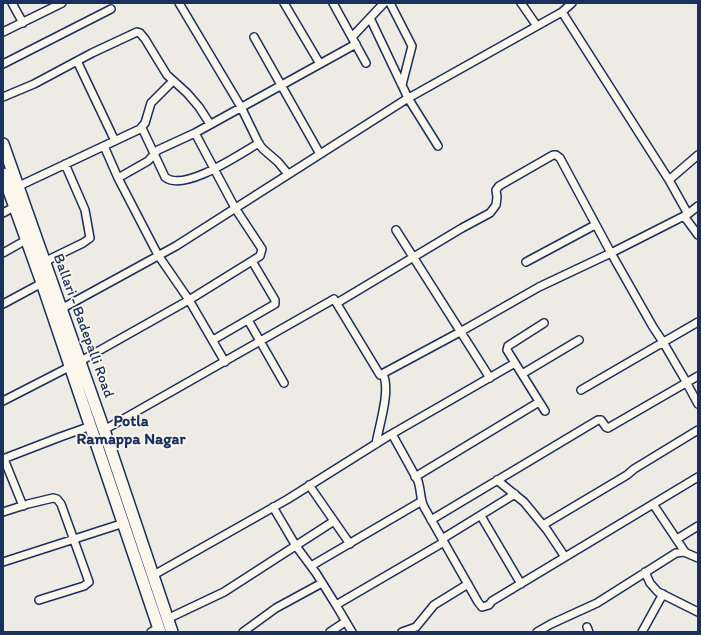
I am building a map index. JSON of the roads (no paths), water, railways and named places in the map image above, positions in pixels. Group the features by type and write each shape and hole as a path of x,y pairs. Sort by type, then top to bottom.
{"highway":[{"name":"Ballari - Badepalli Road","path":"3,144 61,308 91,426 124,523 157,631"},
{"name":"Ballari - Badepalli Road","path":"3,174 42,283 75,365 104,430 172,632"}],"street":[{"path":"12,3 23,23"},
{"path":"3,32 62,3"},
{"path":"179,3 241,108 258,143 282,166 288,174"},
{"path":"284,3 320,64"},
{"path":"333,3 366,62"},
{"path":"118,178 148,161 162,148 195,133 320,64 354,40 370,18 384,3"},
{"path":"390,3 412,46 402,85"},
{"path":"521,3 537,26"},
{"path":"61,308 176,246 408,98 562,12 569,4"},
{"path":"3,64 111,10"},
{"path":"562,12 669,180 686,215 698,235"},
{"path":"370,18 408,98 438,146"},
{"path":"3,98 34,84 135,32 139,32 164,71 173,81 188,93 210,124"},
{"path":"254,37 320,154"},
{"path":"77,61 115,141"},
{"path":"19,186 142,128 151,103 173,81"},
{"path":"142,128 165,177 168,179 188,180 214,169 258,143"},
{"path":"3,401 75,365 189,300 260,256 262,249 235,208 195,133"},
{"path":"104,146 118,178 158,255 189,300 225,362"},
{"path":"336,303 490,213 498,200 496,190 499,186 553,155 557,156 560,158 595,225 653,328 664,342 698,404"},
{"path":"669,180 698,155"},
{"path":"44,262 84,244 90,238 85,210 65,164"},
{"path":"383,374 539,287 686,215 698,206"},
{"path":"3,213 14,207"},
{"path":"526,262 595,225"},
{"path":"396,230 490,378"},
{"path":"3,253 26,240"},
{"path":"213,340 275,304 275,300 252,261"},
{"path":"3,304 42,283"},
{"path":"104,430 334,300 380,375 383,374 386,380 386,392 376,444"},
{"path":"248,320 284,383"},
{"path":"581,390 698,322"},
{"path":"544,323 507,348 507,351 545,411"},
{"path":"522,374 579,340"},
{"path":"152,576 273,507 392,434 515,363"},
{"path":"431,520 598,420 601,420 608,428 698,376"},
{"path":"415,477 539,402"},
{"path":"23,506 4,459 91,426"},
{"path":"543,525 698,430"},
{"path":"392,434 420,488 422,501 431,520 480,605 483,606 489,605 492,601 698,477"},
{"path":"497,480 524,502 543,525 565,557"},
{"path":"309,485 350,544"},
{"path":"336,605 443,541 515,494"},
{"path":"3,512 53,498 56,498 61,504 88,583 84,586 39,600"},
{"path":"311,566 422,501"},
{"path":"653,504 685,552"},
{"path":"273,507 296,546 311,566 352,632"},
{"path":"481,516 521,584"},
{"path":"167,619 224,592 334,521"},
{"path":"3,562 124,523"},
{"path":"677,539 698,526"},
{"path":"537,632 551,624 590,607 676,552 685,552 698,558"},
{"path":"645,572 654,588 698,612"},
{"path":"243,632 276,608 322,583"},
{"path":"402,632 416,627 434,605 468,584"},
{"path":"642,632 663,594"},
{"path":"330,632 345,622"}],"district":[{"name":"Potla Ramappa Nagar","path":"131,431"}]}
